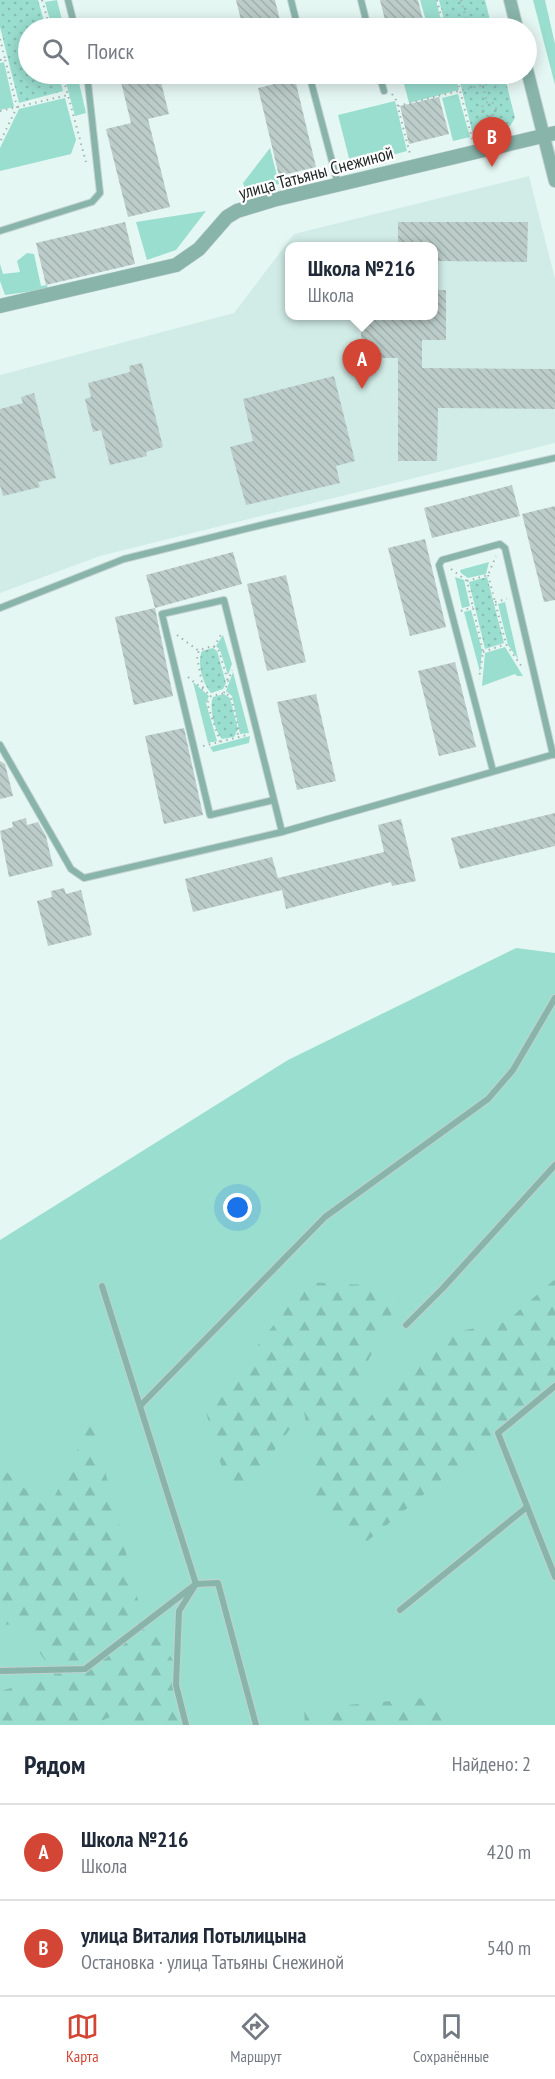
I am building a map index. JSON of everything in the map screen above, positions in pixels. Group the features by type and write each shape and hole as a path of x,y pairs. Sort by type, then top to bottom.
{"street":[{"path":"510,0 514,18"},
{"path":"532,84 549,134 555,181"},
{"name":"улица Татьяны Снежиной","path":"0,306 176,265 199,249 227,217 237,211 549,134"}],"lane":[{"path":"68,0 72,18"},
{"path":"291,0 296,18"},
{"path":"361,0 366,18"},
{"path":"0,231 92,202 100,193 88,84"},
{"path":"312,84 338,185"},
{"path":"382,84 384,91"},
{"path":"0,608 124,559 555,458"},
{"path":"0,745 71,869 84,878 282,832 554,754 505,548 501,544 440,561 439,567 493,771"},
{"path":"274,800 210,814 162,614 224,600 239,663 257,733 274,800 282,832"},
{"path":"140,1406 325,1217 488,1099 513,1070 555,998"},
{"path":"406,1325 443,1288 555,1165"},
{"path":"102,1286 196,1584"},
{"path":"555,1386 498,1433 555,1577"},
{"path":"400,1610 527,1507"},
{"path":"0,1671 86,1670 196,1584 218,1583 256,1725"},
{"path":"186,1725 176,1685 178,1611 196,1584"}],"path":[{"path":"42,0 47,18"},
{"path":"437,0 442,18"},
{"path":"461,0 466,18"},
{"path":"0,39 16,107 0,142"},
{"path":"0,60 5,59"},
{"path":"65,84 86,163"},
{"path":"458,84 472,139"},
{"path":"398,106 487,84"},
{"path":"483,85 487,102"},
{"path":"384,91 391,93 398,106 410,154"},
{"path":"0,111 68,95"},
{"path":"487,102 482,107 483,111 491,116 495,133"},
{"path":"487,102 492,102 496,108 491,116"},
{"path":"501,544 488,575 506,644 537,684"},
{"path":"440,561 467,581 483,652 481,676 472,692"},
{"path":"467,581 488,575"},
{"path":"495,602 516,596"},
{"path":"165,625 199,651"},
{"path":"199,651 214,647 223,631 230,626"},
{"path":"483,652 506,644"},
{"path":"214,647 219,651 228,681"},
{"path":"199,651 197,657 203,688"},
{"path":"224,693 232,670 239,663"},
{"path":"176,671 203,688 211,696"},
{"path":"220,742 207,702 211,696 224,693 231,697 239,731 236,738"},
{"path":"194,748 257,733"}],"shaded area":[{"path":"529,176 555,279 555,443 100,556 0,593 0,375 234,313 285,246 285,320 438,320 438,242 288,242 294,234"}],"green space":[{"path":"0,0 38,0 43,18 18,18 18,84 61,84 63,91 19,103 0,27"},
{"path":"57,0 62,18 49,18 45,2"},
{"path":"420,0 436,0 440,18 425,18"},
{"path":"439,0 485,0 490,18 444,18"},
{"path":"533,0 545,0 555,44 555,85"},
{"path":"4,62 14,107 0,110 0,63"},
{"path":"66,84 79,84 86,113 75,116"},
{"path":"404,84 458,84 459,90 409,103"},
{"path":"460,84 506,84 515,118 510,126 473,135"},
{"path":"458,94 470,137 453,141 442,98"},
{"path":"65,98 76,140 71,154 0,171 0,148 19,109"},
{"path":"395,101 407,151 351,166 338,115"},
{"path":"270,148 279,184 246,192 243,183"},
{"path":"206,211 176,250 147,260 136,222"},
{"path":"27,253 34,254 41,286 47,285 48,289 5,295 0,281 0,264 3,274 20,272 17,261"},
{"path":"489,562 486,574 468,578 460,570"},
{"path":"455,577 464,580 470,606 462,608"},
{"path":"487,577 504,643 485,649 469,582"},
{"path":"505,602 518,659 508,645 498,604"},
{"path":"471,610 482,650 480,672 464,612"},
{"path":"223,635 232,664 228,675 220,650 216,646"},
{"path":"505,647 523,676 515,674 482,686 485,653"},
{"path":"213,648 217,651 226,683 223,689 211,693 203,678 200,661 202,651"},
{"path":"233,672 249,733 240,734 232,696 226,691"},
{"path":"193,682 209,696 206,703 217,741 208,743"},
{"path":"224,694 230,698 238,729 234,737 222,739 215,724 212,707 213,697"},
{"path":"250,736 249,743 213,752 210,747"},
{"path":"516,948 555,953 555,1725 0,1725 0,1240 288,1060"},
{"path":"555,1279 555,1386 359,1548 315,1494 304,1410 233,1507 206,1412 307,1282 405,1287 368,1361 357,1433 435,1336 506,1322"},
{"path":"92,1420 139,1604 187,1684 182,1725 139,1725 119,1713 92,1725 0,1725 0,1691 55,1676 21,1624 0,1625 0,1466 48,1510"},
{"path":"424,1698 458,1725 305,1725 304,1709"}],"building":[{"path":"236,0 275,0 280,18 240,18"},
{"path":"380,0 418,0 422,18 384,18"},
{"path":"121,84 162,84 169,114 148,119 170,207 128,217 106,129 131,123"},
{"path":"274,84 296,84 316,167 279,176 258,88"},
{"path":"439,97 449,134 409,144 400,106"},
{"path":"125,222 135,264 46,285 36,243"},
{"path":"398,222 528,222 527,262 438,261 438,242 398,242"},
{"path":"438,290 446,290 446,340 422,340 422,368 555,369 555,409 438,408 437,461 398,461 398,358 354,358 354,343 361,343 361,320 438,320"},
{"path":"142,363 163,447 146,452 147,456 110,465 101,430 93,432 85,399 91,397 88,383 130,372 129,366"},
{"path":"334,376 355,461 336,466 340,483 246,505 230,447 253,441 243,399"},
{"path":"34,393 56,478 38,482 40,487 3,496 0,485 0,409 23,403 21,397"},
{"path":"512,485 520,516 432,538 424,508"},
{"path":"555,506 555,600 544,602 522,514"},
{"path":"425,539 446,627 410,636 388,548"},
{"path":"233,552 242,584 155,608 146,575"},
{"path":"286,575 306,662 267,671 247,584"},
{"path":"155,608 173,696 134,705 115,617"},
{"path":"455,662 476,747 439,756 418,671"},
{"path":"316,694 336,781 297,790 277,702"},
{"path":"184,728 203,815 164,824 145,736"},
{"path":"0,761 5,764 13,796 0,799"},
{"path":"555,813 555,846 460,869 451,838"},
{"path":"26,818 27,825 38,822 46,836 53,866 9,877 0,831 13,827 12,822"},
{"path":"401,819 416,881 392,886 391,882 286,909 282,890 193,912 185,879 272,857 278,878 384,852 378,825"},
{"path":"64,888 66,894 81,890 92,935 48,946 37,901 52,897 51,891"}],"place":[{"name":"улица Виталия Потылицына","path":"492,167"},
{"name":"Школа №216","path":"362,389"}]}
